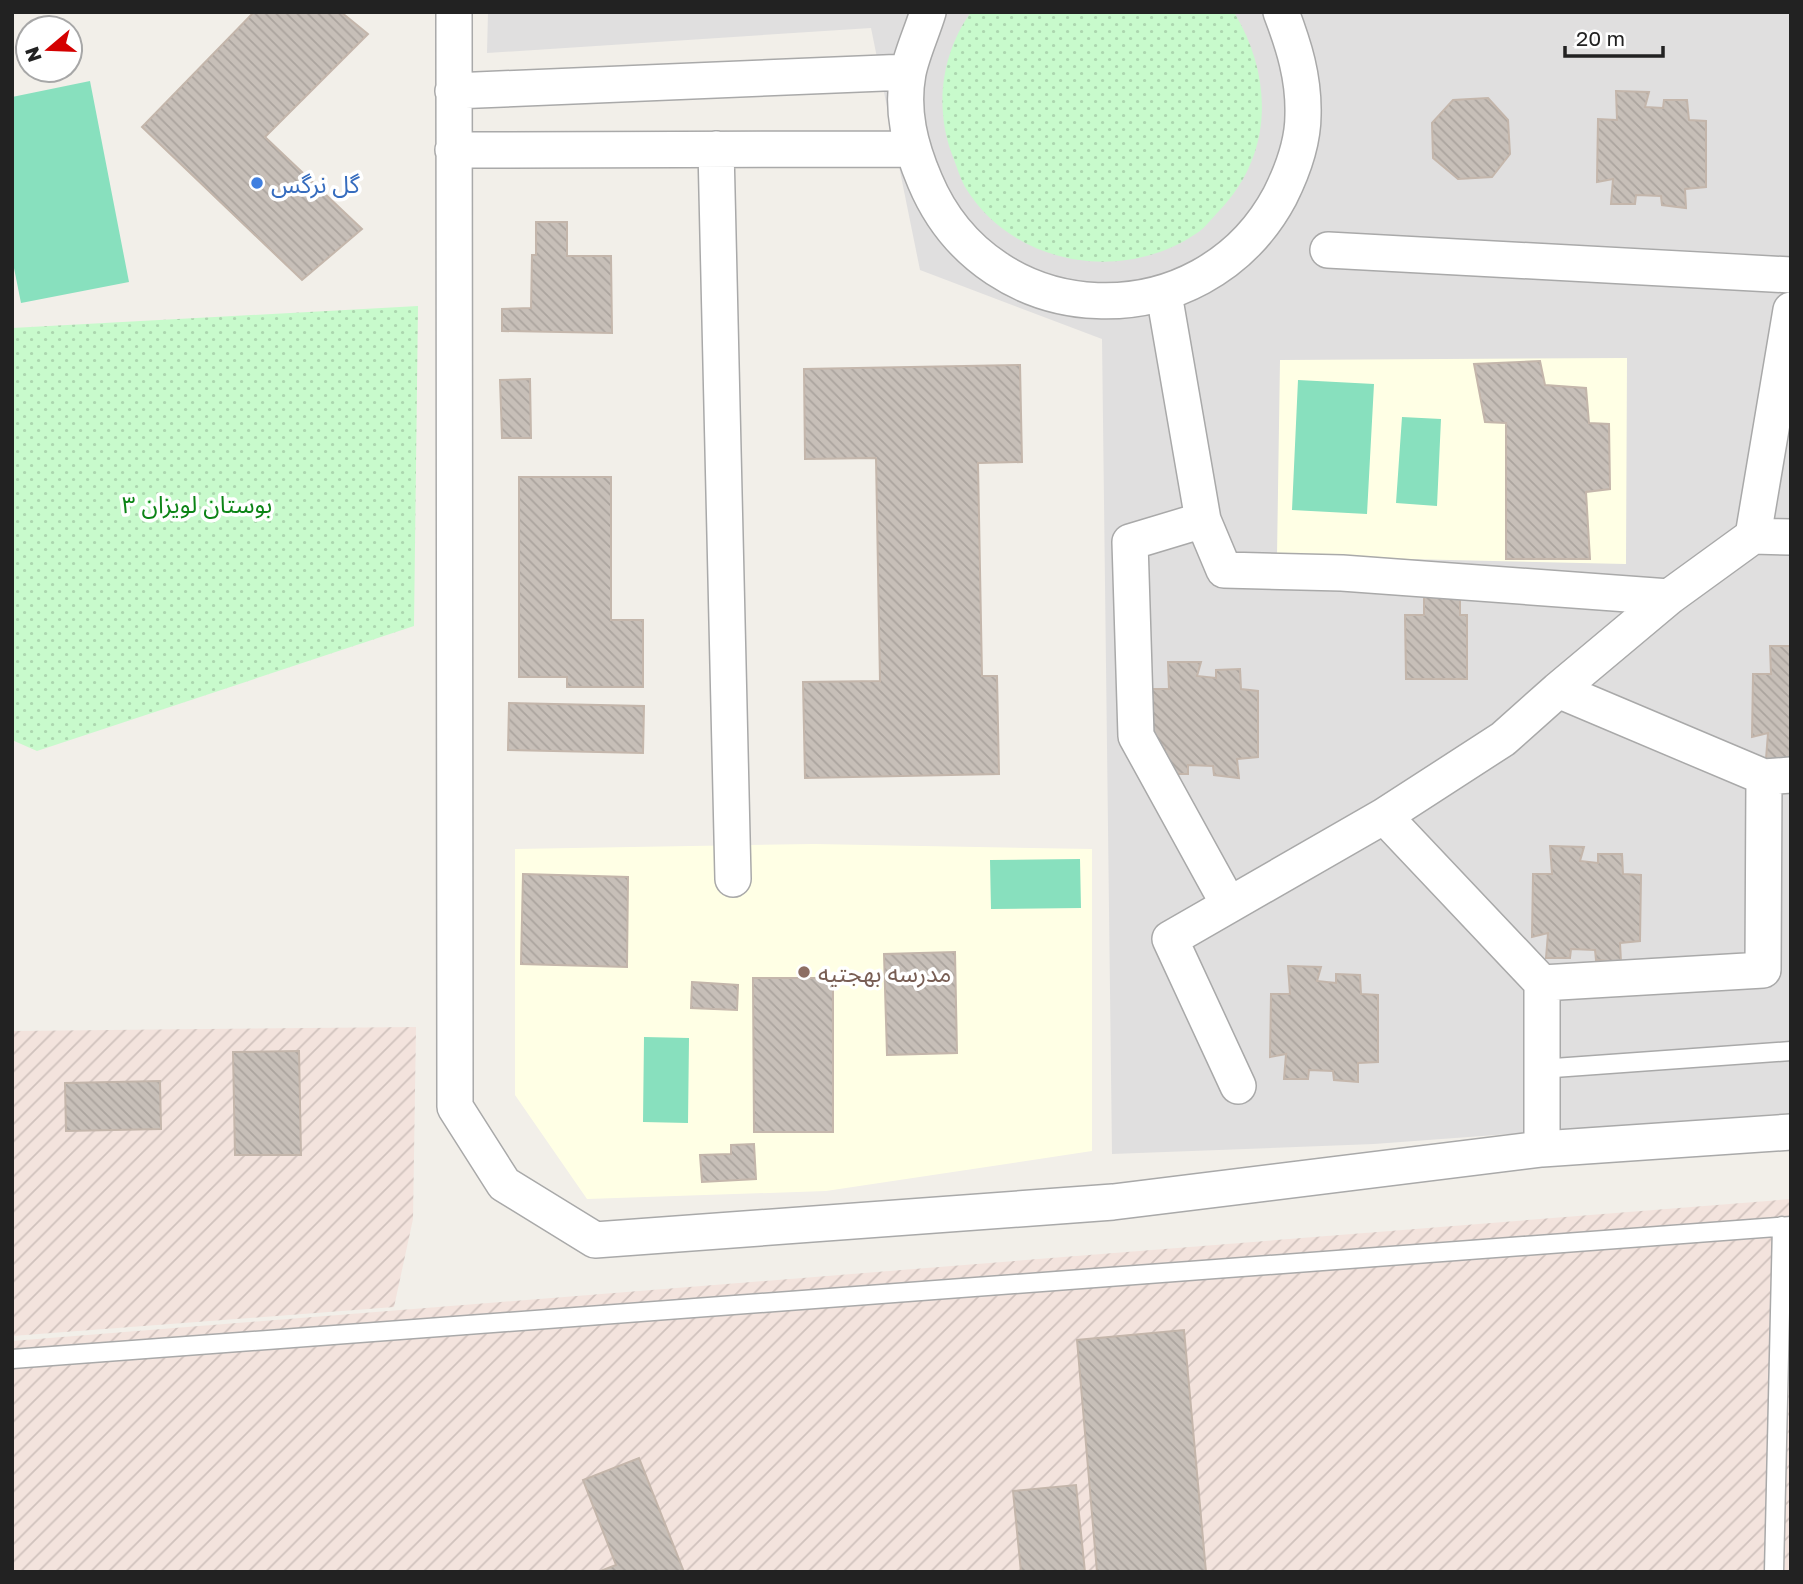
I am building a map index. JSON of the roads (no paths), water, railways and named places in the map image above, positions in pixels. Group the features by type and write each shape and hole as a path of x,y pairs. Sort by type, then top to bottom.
{"street":[{"path":"454,12 455,1107 504,1184 595,1240 1113,1202 1542,1149 1791,1132"},
{"path":"928,12 908,72 906,110 911,149 936,209 979,258 1036,291 1099,303 1164,294 1221,266 1266,221 1293,172 1304,117 1299,61 1281,12"},
{"path":"453,92 908,72"},
{"path":"716,149 733,880"},
{"path":"453,150 911,149"},
{"path":"1328,250 1791,275"},
{"path":"1164,294 1203,520 1224,570 1342,573 1669,597"},
{"path":"1753,536 1791,310"},
{"path":"1203,520 1130,542 1136,736 1229,905"},
{"path":"1238,1086 1170,939 1384,817 1503,739 1669,597 1753,536 1791,537"},
{"path":"1542,983 1777,969 1778,776 1558,690"},
{"path":"1384,817 1542,983 1542,1149"}],"lane":[{"path":"1540,1069 1791,1051"},
{"path":"12,1359 1786,1226 1774,1572"}],"place":[{"name":"گل نرگس","path":"257,183"},
{"name":"مدرسه بهجتیه","path":"804,972"}],"park label":[{"name":"بوستان لویزان ۳","path":"197,503"}]}
